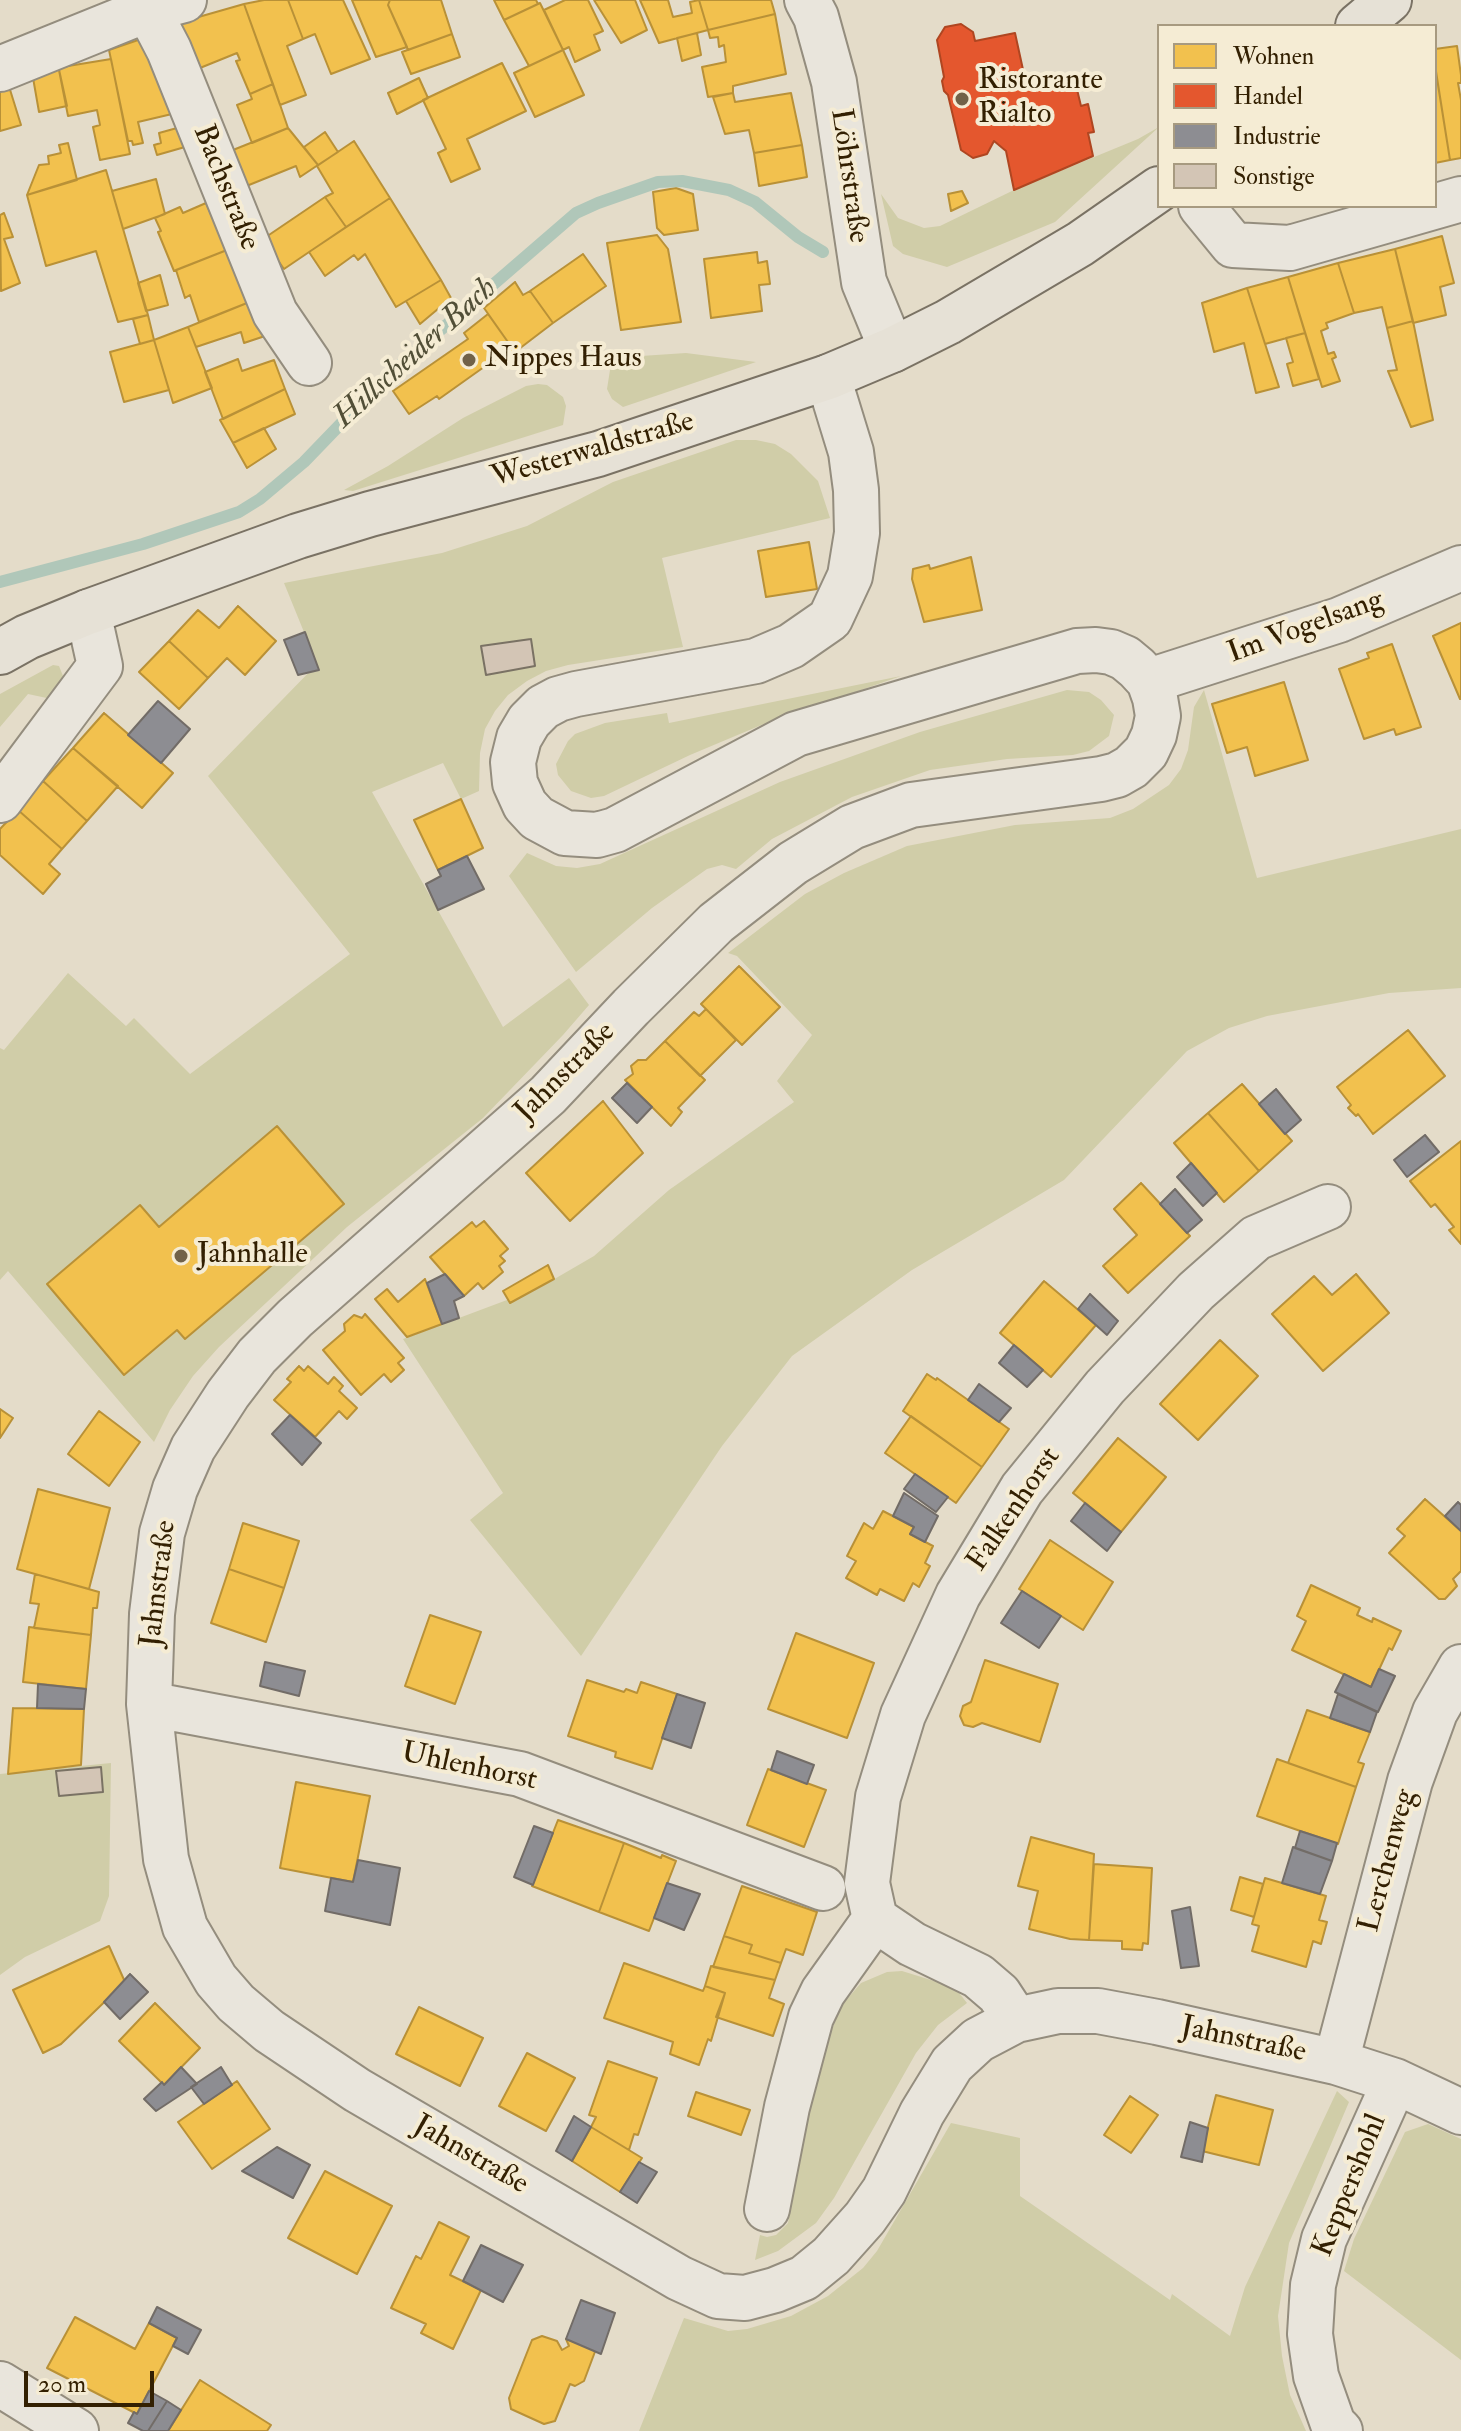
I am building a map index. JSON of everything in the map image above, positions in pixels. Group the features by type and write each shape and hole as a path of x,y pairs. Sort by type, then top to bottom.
{"main road":[{"path":"1360,24 1389,0"},
{"name":"Westerwaldstraße","path":"0,652 27,637 88,612 313,531 598,454 828,377 948,322 1080,244 1157,190"}],"street":[{"name":"Löhrstraße","path":"807,0 816,17 834,82 864,282 892,350"},
{"path":"0,69 158,3"},
{"name":"Bachstraße","path":"158,3 169,50 275,313 309,363"},
{"path":"1437,206 1461,199"},
{"path":"1203,208 1233,245 1290,248 1430,208"},
{"path":"828,377 851,452 857,519 850,576 830,619 791,646 756,661 576,694 543,707 529,721 519,738 513,762 515,783 525,805 537,818 565,833 597,835 615,830 796,734 1077,651 1096,650 1125,658 1149,681"},
{"name":"Im Vogelsang","path":"1149,681 1339,620 1461,568"},
{"path":"0,800 100,666 88,612"},
{"name":"Jahnstraße","path":"1149,681 1158,716 1154,735 1146,752 1131,767 1117,775 911,805 852,827 793,863 716,923 548,1095 295,1318 257,1356 193,1448 175,1489 162,1533 152,1614 149,1704 166,1859 185,1927 216,1980 236,2003 269,2031 357,2090 679,2278 718,2296 745,2298 775,2290 804,2278 831,2256 884,2191 922,2113 952,2064 978,2040 1016,2020 1058,2011 1098,2011 1336,2062 1395,2081 1461,2112"},
{"name":"Falkenhorst","path":"875,1919 867,1883 878,1797 903,1715 958,1595 1022,1489 1105,1387 1196,1291 1256,1238 1328,1207"},
{"name":"Lerchenweg","path":"1336,2062 1410,1781 1435,1712 1461,1667"},
{"name":"Uhlenhorst","path":"149,1704 520,1774 823,1888"},
{"path":"767,2209 787,2107 811,2017 823,1992 875,1919 912,1944 978,1976 999,1994 1016,2020"},
{"name":"Keppershohl","path":"1340,2431 1333,2424 1316,2376 1310,2334 1313,2285 1324,2239 1395,2081"},
{"path":"0,2384 76,2431"}],"shaded area":[{"path":"1157,128 1055,222 947,267 903,254 893,246 881,194 898,218 924,228 940,226 1014,190 1138,139"},
{"path":"686,353 756,362 623,407 612,399 607,389 610,370 615,363 626,357"},
{"path":"547,385 563,397 566,406 563,425 353,491 344,490 463,418 526,386"},
{"path":"736,440 775,444 791,454 818,481 830,518 662,558 683,647 568,665 546,671 527,681 508,695 485,729 480,753 479,791 461,799 443,763 372,792 503,1027 569,978 589,1005 483,1118 347,1227 219,1347 193,1376 170,1410 154,1442 8,1271 0,1280 0,1048 4,1050 68,973 126,1026 134,1018 190,1074 350,954 208,776 317,664 284,583 442,553 527,526 613,482"},
{"path":"53,665 59,666 63,676 63,687 56,700 28,694 0,727 0,694"},
{"path":"901,676 759,726 604,796 591,798 571,791 558,775 556,764 568,741 575,734 605,723 667,713 669,723"},
{"path":"1067,690 1089,692 1114,715 1109,736 1089,751 930,770 852,797 772,839 736,869 722,865 707,869 652,908 576,972 509,876 527,853 556,866 577,868 600,864 780,782 920,732"},
{"path":"1204,690 1257,878 1461,829 1461,988 1389,993 1267,1016 1229,1028 1187,1051 1064,1180 912,1270 792,1356 722,1446 581,1656 470,1520 503,1493 403,1339 539,1288 594,1256 669,1190 794,1102 777,1081 812,1035 737,956 728,953 805,894 907,846 1015,825 1110,818 1133,809 1169,785 1181,769 1188,750 1194,707"},
{"path":"111,1763 109,1896 100,1921 25,1957 0,1975 0,1774"},
{"path":"902,1971 956,1989 967,2003 938,2025 916,2053 834,2198 816,2223 778,2251 755,2260 760,2235 776,2235 788,2223 817,2069 841,2006 861,1983 887,1972"},
{"path":"1337,2091 1349,2102 1289,2243 1278,2316 1290,2395 1306,2431 639,2431 684,2318 728,2331 747,2329 791,2316 828,2296 863,2268 877,2251 951,2123 1020,2138 1020,2196 1170,2300 1172,2294 1230,2336 1245,2287"},
{"path":"1428,2124 1461,2139 1461,2360 1344,2271 1354,2239 1405,2132"}],"building: Wohnen":[{"path":"288,0 303,39 287,46 306,95 280,105 244,4"},
{"path":"288,0 343,0 370,59 331,74 315,34 303,39"},
{"path":"352,0 390,0 388,5 407,47 376,57"},
{"path":"390,0 441,0 452,34 408,50 388,5"},
{"path":"494,0 536,0 538,4 504,20"},
{"path":"565,0 588,0 603,31 594,35 600,50 575,62 569,47 563,50 544,10"},
{"path":"594,0 635,0 647,30 621,43"},
{"path":"640,0 668,0 673,17 692,13 690,2 699,0 708,30 659,43"},
{"path":"699,0 771,0 775,14 708,30"},
{"path":"540,3 563,50 529,66 504,20"},
{"path":"244,4 273,84 250,94 236,61 240,60 237,53 195,70 178,29 181,22"},
{"path":"775,14 786,74 733,86 733,93 708,97 702,67 726,62 724,45 719,47 718,37 710,38 708,30"},
{"path":"697,33 701,55 682,61 677,38"},
{"path":"452,34 460,57 411,74 402,52"},
{"path":"141,39 172,114 138,122 143,143 133,145 132,141 128,141 109,50"},
{"path":"1457,46 1461,75 1461,83 1458,83 1461,158 1450,160 1437,78 1437,49"},
{"path":"563,50 584,95 535,117 514,73"},
{"path":"111,59 130,154 100,160 93,127 100,125 97,110 68,116 58,65 62,67"},
{"path":"502,63 526,111 467,139 480,169 451,182 438,153 446,149 423,100"},
{"path":"58,65 67,106 39,112 32,72"},
{"path":"419,78 428,98 397,114 388,93"},
{"path":"1437,79 1450,160 1437,163"},
{"path":"7,80 21,125 0,131 0,83"},
{"path":"273,84 288,128 252,143 237,105 252,99 250,94"},
{"path":"733,93 735,102 791,93 802,145 754,153 749,130 725,134 713,97"},
{"path":"177,128 185,147 157,155 154,145 161,143 159,133"},
{"path":"288,128 318,165 300,177 296,166 244,187 228,152"},
{"path":"325,132 338,152 318,165 304,147"},
{"path":"354,141 390,198 346,227 325,197 333,193 317,166"},
{"path":"68,143 77,180 27,195 39,165 49,164 48,156 61,153 59,145"},
{"path":"802,145 807,177 759,186 754,153"},
{"path":"106,170 148,315 118,322 96,251 46,266 27,195"},
{"path":"156,179 165,214 123,229 112,191"},
{"path":"676,188 693,194 698,230 664,235 657,228 653,192"},
{"path":"962,191 968,203 951,211 948,194"},
{"path":"325,197 346,227 284,269 263,239"},
{"path":"390,198 441,280 396,307 365,254 358,260 354,255 325,276 309,252"},
{"path":"206,203 227,250 174,271 155,218 180,207 183,213"},
{"path":"4,213 13,237 4,239 20,283 1,291 0,215"},
{"path":"657,235 668,249 681,322 621,330 607,243"},
{"path":"1442,236 1454,283 1440,287 1446,315 1413,323 1395,249"},
{"path":"1395,249 1413,321 1387,328 1382,307 1354,313 1338,263"},
{"path":"227,250 247,303 199,322 190,295 185,298 176,270"},
{"path":"757,252 758,263 767,261 770,284 759,285 762,311 711,318 704,259"},
{"path":"583,254 606,286 553,323 530,291"},
{"path":"1338,263 1354,313 1326,323 1328,328 1321,331 1328,354 1334,352 1336,357 1332,359 1340,381 1322,387 1288,277"},
{"path":"160,275 168,305 146,311 138,283"},
{"path":"1288,277 1305,333 1265,344 1247,288"},
{"path":"441,280 451,298 420,324 406,301"},
{"path":"515,282 523,295 530,291 553,323 515,352 484,308"},
{"path":"1247,288 1279,387 1256,393 1244,343 1214,352 1202,303"},
{"path":"247,303 265,336 244,343 241,332 196,347 188,327"},
{"name":"Nippes Haus","path":"488,314 515,352 484,367 439,399 437,396 409,414 393,391 468,339 464,333"},
{"path":"148,315 154,340 140,344 133,319"},
{"path":"1413,321 1433,420 1411,427 1388,371 1397,370 1387,328"},
{"path":"188,327 212,388 173,403 154,340"},
{"path":"1305,333 1319,379 1293,386 1287,364 1293,362 1286,338"},
{"path":"154,340 169,390 124,402 110,352"},
{"path":"238,359 242,371 274,360 285,389 223,419 205,372"},
{"path":"285,389 295,414 233,443 220,420"},
{"path":"264,428 276,449 247,468 233,443"},
{"path":"809,542 817,589 766,597 758,551"},
{"path":"971,557 982,610 924,622 912,579 913,569 929,565 930,569"},
{"path":"238,606 276,641 245,675 227,658 208,678 169,641 198,610 219,628"},
{"path":"1461,623 1461,699 1460,699 1433,636"},
{"path":"169,641 208,678 179,709 139,672"},
{"path":"1392,644 1421,727 1396,735 1394,729 1364,739 1339,669 1369,658 1367,653"},
{"path":"1284,682 1308,760 1255,776 1247,747 1227,753 1212,704"},
{"path":"104,713 173,773 142,808 73,748"},
{"path":"73,748 118,786 87,821 43,781"},
{"path":"43,781 87,821 62,849 18,810"},
{"path":"461,799 483,848 438,870 414,820"},
{"path":"18,810 62,849 49,864 60,874 43,894 0,855 0,829"},
{"path":"739,966 780,1007 742,1045 701,1004"},
{"path":"706,1009 736,1040 700,1076 665,1041 694,1012 699,1016"},
{"path":"1408,1030 1445,1076 1373,1134 1358,1114 1356,1116 1348,1108 1351,1105 1337,1087"},
{"path":"665,1041 705,1080 678,1108 682,1112 671,1126 625,1080 633,1074 631,1066 638,1060 646,1060"},
{"path":"1242,1084 1292,1141 1259,1171 1208,1113"},
{"path":"603,1101 643,1153 570,1221 526,1173"},
{"path":"1208,1113 1259,1171 1224,1202 1174,1143"},
{"name":"Jahnhalle","path":"277,1126 344,1204 185,1339 177,1330 124,1375 47,1284 140,1205 159,1227"},
{"path":"1461,1141 1461,1244 1449,1230 1454,1227 1435,1204 1431,1207 1410,1181"},
{"path":"1141,1183 1190,1236 1128,1293 1103,1266 1137,1235 1114,1209"},
{"path":"484,1221 508,1249 500,1256 505,1261 499,1266 503,1272 483,1289 478,1283 464,1296 430,1257 472,1222 476,1227"},
{"path":"548,1265 554,1279 510,1303 503,1291"},
{"path":"1356,1274 1389,1313 1323,1371 1272,1314 1314,1276 1332,1295"},
{"path":"425,1279 442,1324 407,1337 375,1299 387,1289 398,1302"},
{"path":"1044,1281 1096,1325 1051,1377 1000,1333"},
{"path":"365,1314 404,1358 398,1363 404,1370 391,1382 384,1374 361,1395 323,1350 345,1331 344,1324 354,1315 362,1318"},
{"path":"1220,1340 1258,1376 1198,1440 1160,1404"},
{"path":"299,1366 304,1371 308,1366 328,1384 334,1377 343,1386 339,1391 357,1408 347,1419 339,1411 315,1437 274,1400 291,1382 287,1379"},
{"path":"927,1374 1009,1429 982,1467 903,1411"},
{"path":"0,1409 13,1418 0,1438"},
{"path":"99,1411 140,1442 109,1486 68,1454"},
{"path":"911,1416 982,1467 956,1503 885,1453"},
{"path":"1118,1438 1166,1477 1121,1532 1073,1493"},
{"path":"38,1489 110,1508 89,1589 17,1569"},
{"path":"1425,1499 1461,1531 1461,1571 1453,1579 1457,1586 1445,1599 1439,1599 1389,1553 1405,1536 1397,1529"},
{"path":"883,1511 914,1527 910,1534 933,1546 925,1563 930,1566 919,1587 913,1583 904,1601 880,1589 877,1595 846,1578 856,1561 847,1556 864,1523 873,1529"},
{"path":"243,1523 299,1541 284,1588 229,1569"},
{"path":"1050,1540 1113,1582 1083,1630 1019,1589"},
{"path":"229,1569 284,1588 266,1642 211,1623"},
{"path":"35,1574 99,1592 97,1608 93,1608 91,1635 34,1628 39,1604 30,1603"},
{"path":"1311,1585 1360,1608 1357,1615 1372,1622 1373,1618 1401,1631 1392,1650 1389,1648 1371,1687 1292,1650 1306,1621 1297,1616"},
{"path":"430,1615 481,1632 455,1704 405,1686"},
{"path":"29,1627 91,1635 86,1689 23,1682"},
{"path":"796,1633 874,1663 847,1738 768,1709"},
{"path":"985,1660 1058,1684 1040,1742 982,1723 973,1727 964,1725 960,1716 963,1706 971,1702"},
{"path":"587,1680 637,1693 641,1682 677,1694 652,1769 615,1757 616,1752 568,1736"},
{"path":"13,1708 84,1709 81,1765 8,1774"},
{"path":"1307,1710 1370,1732 1358,1762 1364,1764 1356,1787 1288,1763"},
{"path":"1277,1759 1356,1787 1338,1844 1257,1816"},
{"path":"768,1769 826,1790 804,1847 747,1825"},
{"path":"296,1782 370,1796 353,1882 280,1868"},
{"path":"558,1820 624,1843 599,1912 532,1886"},
{"path":"1031,1837 1094,1854 1089,1940 1070,1939 1029,1929 1038,1891 1018,1886"},
{"path":"624,1843 676,1861 649,1931 599,1912"},
{"path":"1094,1864 1152,1868 1148,1944 1143,1943 1142,1950 1122,1949 1122,1941 1089,1940"},
{"path":"1240,1877 1263,1884 1254,1917 1231,1910"},
{"path":"1265,1878 1326,1896 1319,1920 1327,1922 1321,1944 1313,1941 1306,1967 1252,1951 1259,1926 1252,1924"},
{"path":"742,1886 817,1912 803,1955 786,1949 781,1963 749,1953 752,1945 724,1936"},
{"path":"724,1936 752,1945 749,1953 781,1963 775,1980 713,1967"},
{"path":"109,1946 125,1982 61,2044 43,2053 13,1990"},
{"path":"624,1963 703,1991 705,1986 725,1993 711,2041 708,2039 699,2065 670,2054 673,2042 604,2018"},
{"path":"711,1966 775,1980 769,1998 784,2004 773,2036 716,2017 725,1993 705,1986"},
{"path":"155,2003 200,2048 164,2085 119,2041"},
{"path":"419,2007 483,2038 460,2086 396,2054"},
{"path":"527,2053 575,2078 546,2131 499,2106"},
{"path":"608,2061 657,2078 638,2135 634,2134 629,2150 591,2127 596,2117 589,2115"},
{"path":"237,2081 270,2129 212,2169 178,2122"},
{"path":"696,2092 750,2110 741,2135 688,2116"},
{"path":"1216,2095 1273,2110 1259,2165 1202,2151"},
{"path":"1130,2096 1158,2115 1131,2153 1104,2135"},
{"path":"591,2127 642,2158 620,2192 572,2161"},
{"path":"325,2171 392,2206 357,2274 288,2238"},
{"path":"439,2222 469,2237 450,2275 481,2290 453,2349 421,2333 426,2324 391,2308 416,2256 421,2259"},
{"path":"75,2317 135,2349 149,2323 177,2338 137,2414 47,2368"},
{"path":"542,2336 557,2341 562,2350 569,2346 566,2339 596,2349 584,2381 575,2386 570,2384 555,2421 544,2424 511,2409 509,2398 532,2340"},
{"path":"200,2380 271,2425 267,2431 168,2431"}],"building: Handel":[{"path":"961,24 973,32 975,41 1015,33 1027,88 1074,77 1081,106 1088,104 1094,132 1088,133 1093,156 1014,190 1006,151 994,141 987,154 973,158 961,150 948,95 944,91 937,40 945,27"}],"building: Industrie":[{"path":"305,632 319,670 298,675 284,640"},
{"path":"158,701 190,729 161,763 128,735"},
{"path":"467,856 484,889 438,910 426,884 441,876 438,870"},
{"path":"627,1083 652,1107 637,1123 612,1098"},
{"path":"1276,1089 1301,1120 1285,1134 1259,1104"},
{"path":"1425,1135 1439,1152 1407,1177 1394,1160"},
{"path":"1191,1163 1217,1193 1203,1206 1177,1177"},
{"path":"1175,1189 1202,1220 1187,1233 1160,1204"},
{"path":"445,1274 464,1296 454,1301 459,1318 442,1324 427,1283"},
{"path":"1090,1294 1118,1321 1107,1335 1078,1309"},
{"path":"1014,1345 1043,1370 1027,1387 999,1363"},
{"path":"979,1384 1011,1408 999,1422 968,1400"},
{"path":"290,1415 321,1443 302,1465 272,1434"},
{"path":"915,1474 948,1497 936,1512 904,1489"},
{"path":"904,1493 938,1516 925,1542 910,1534 914,1527 893,1516"},
{"path":"1458,1502 1461,1505 1461,1531 1445,1516"},
{"path":"1085,1503 1121,1532 1107,1551 1071,1521"},
{"path":"1022,1591 1061,1616 1039,1648 1001,1623"},
{"path":"265,1662 305,1671 299,1696 260,1686"},
{"path":"1379,1669 1395,1676 1378,1712 1335,1692 1344,1674 1371,1687"},
{"path":"38,1684 86,1689 84,1709 37,1708"},
{"path":"677,1694 705,1703 691,1748 662,1738"},
{"path":"1338,1694 1377,1712 1370,1732 1330,1718"},
{"path":"777,1751 814,1765 807,1784 771,1770"},
{"path":"534,1826 553,1833 533,1885 514,1877"},
{"path":"1300,1831 1337,1843 1332,1861 1295,1848"},
{"path":"1293,1847 1332,1861 1320,1894 1282,1883"},
{"path":"358,1860 400,1868 390,1925 325,1911 331,1878 353,1882"},
{"path":"667,1883 700,1894 684,1930 654,1918"},
{"path":"1190,1907 1199,1966 1181,1968 1172,1911"},
{"path":"130,1974 148,1992 120,2019 104,2002"},
{"path":"181,2067 197,2084 156,2111 144,2099 162,2082 164,2085"},
{"path":"221,2067 232,2085 204,2104 191,2087"},
{"path":"574,2116 591,2127 572,2161 556,2151"},
{"path":"1190,2122 1208,2128 1202,2162 1181,2157"},
{"path":"277,2147 310,2165 293,2198 242,2171"},
{"path":"639,2162 657,2172 637,2203 620,2192"},
{"path":"481,2245 523,2265 503,2302 463,2281"},
{"path":"581,2300 615,2313 601,2354 566,2339"},
{"path":"157,2307 201,2330 188,2354 173,2346 177,2338 149,2323"},
{"path":"149,2391 167,2401 148,2431 143,2431 128,2423 134,2412 137,2414"},
{"path":"167,2401 181,2410 168,2431 148,2431"}],"building: Sonstige":[{"path":"531,639 535,666 486,675 481,646"},
{"path":"101,1767 103,1792 59,1796 56,1771"}],"waterway":[{"name":"Hillscheider Bach","path":"0,582 143,544 239,512 260,499 304,462 385,378 576,213 598,203 658,182 682,181 729,190 755,202 798,237 823,252"}],"place":[{"name":"Ristorante Rialto","path":"962,99"},
{"name":"Nippes Haus","path":"469,360"},
{"name":"Jahnhalle","path":"181,1256"}]}
